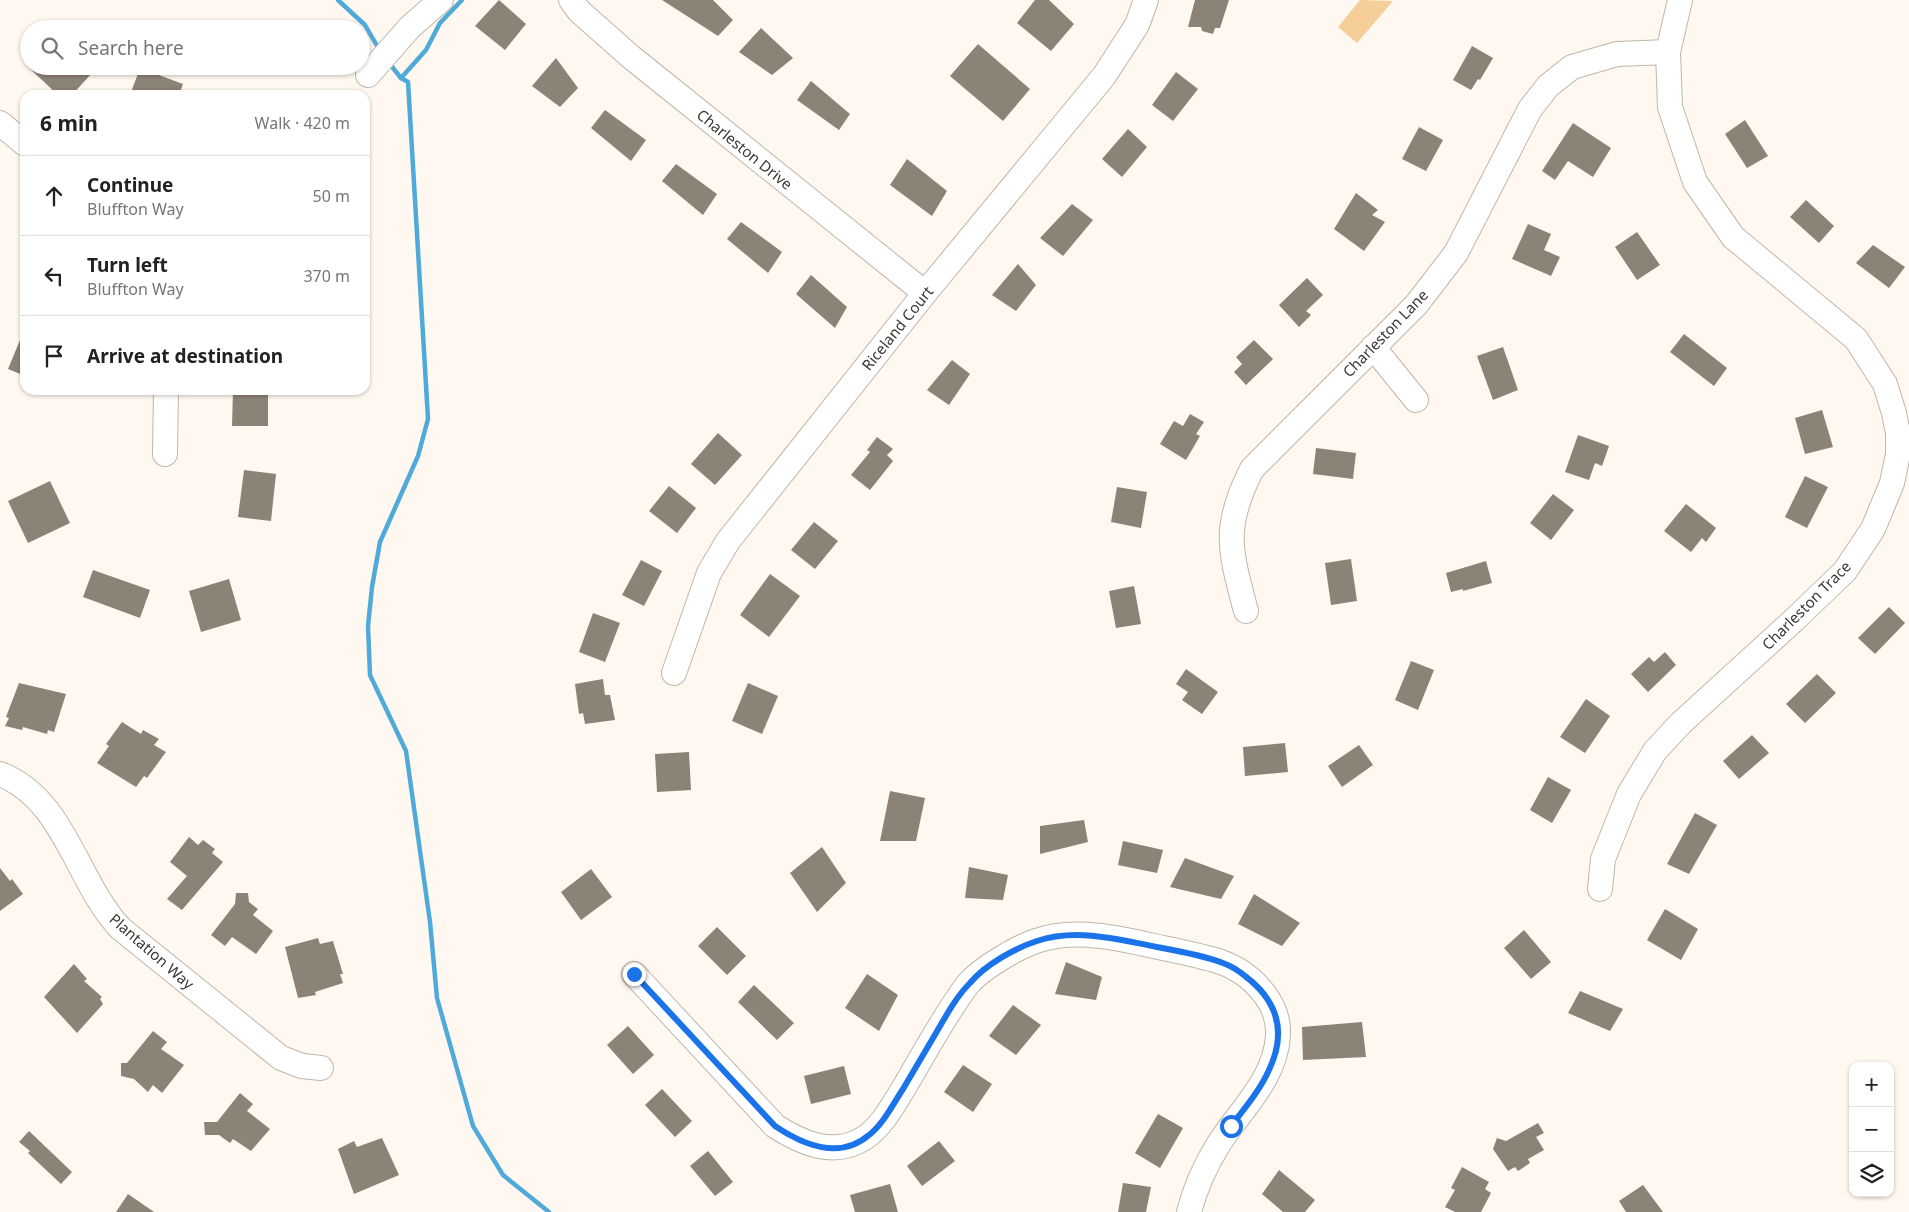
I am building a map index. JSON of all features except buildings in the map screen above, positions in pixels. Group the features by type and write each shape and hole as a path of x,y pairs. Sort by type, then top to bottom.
{"street":[{"path":"370,73 410,27 440,0"},
{"name":"Charleston Drive","path":"571,0 579,11 631,57 925,293"},
{"name":"Riceland Court","path":"674,673 709,573 728,541 925,293 1104,76 1138,25 1146,0"},
{"name":"Charleston Trace","path":"1600,889 1603,859 1629,794 1655,750 1681,723 1795,619 1845,570 1873,529 1892,483 1898,454 1898,433 1885,384 1856,339 1732,237 1695,182 1670,107 1668,52 1680,0"},
{"name":"Charleston Lane","path":"1246,611 1232,561 1230,542 1234,512 1241,489 1252,469 1416,305 1456,253 1530,109 1548,86 1572,67 1617,54 1668,52"},
{"path":"0,123 20,140"},
{"path":"1372,347 1416,400"},
{"path":"165,454 166,395"},
{"name":"Plantation Way","path":"0,774 23,785 50,814 102,906 120,928 281,1058 302,1066 320,1068"},
{"path":"634,974 775,1126 793,1138 814,1146 828,1148 858,1142 870,1134 893,1105 949,1011 970,982 1015,950 1038,940 1066,935 1087,936 1120,939 1225,963 1257,985 1268,998 1276,1016 1279,1031 1278,1045 1270,1069 1256,1093 1217,1146 1194,1191 1189,1212"}],"shaded area":[{"path":"1360,0 1393,1 1357,43 1338,27"}],"waterway":[{"path":"338,0 360,20"},
{"path":"401,78 426,50 440,23 462,0"},
{"path":"370,34 380,51"},
{"path":"389,63 401,78 408,82 428,419 418,456 380,542 372,587 368,626 370,675 406,751 430,922 437,998 473,1126 503,1175 549,1212"}],"route":[{"path":"634,974 775,1126 793,1138 814,1146 828,1148 858,1142 870,1134 893,1105 949,1011 970,982 1015,950 1038,940 1066,935 1120,939 1208,958 1225,963 1257,985 1268,998 1276,1016 1279,1031 1278,1045 1270,1069 1256,1093 1231,1126"}]}
